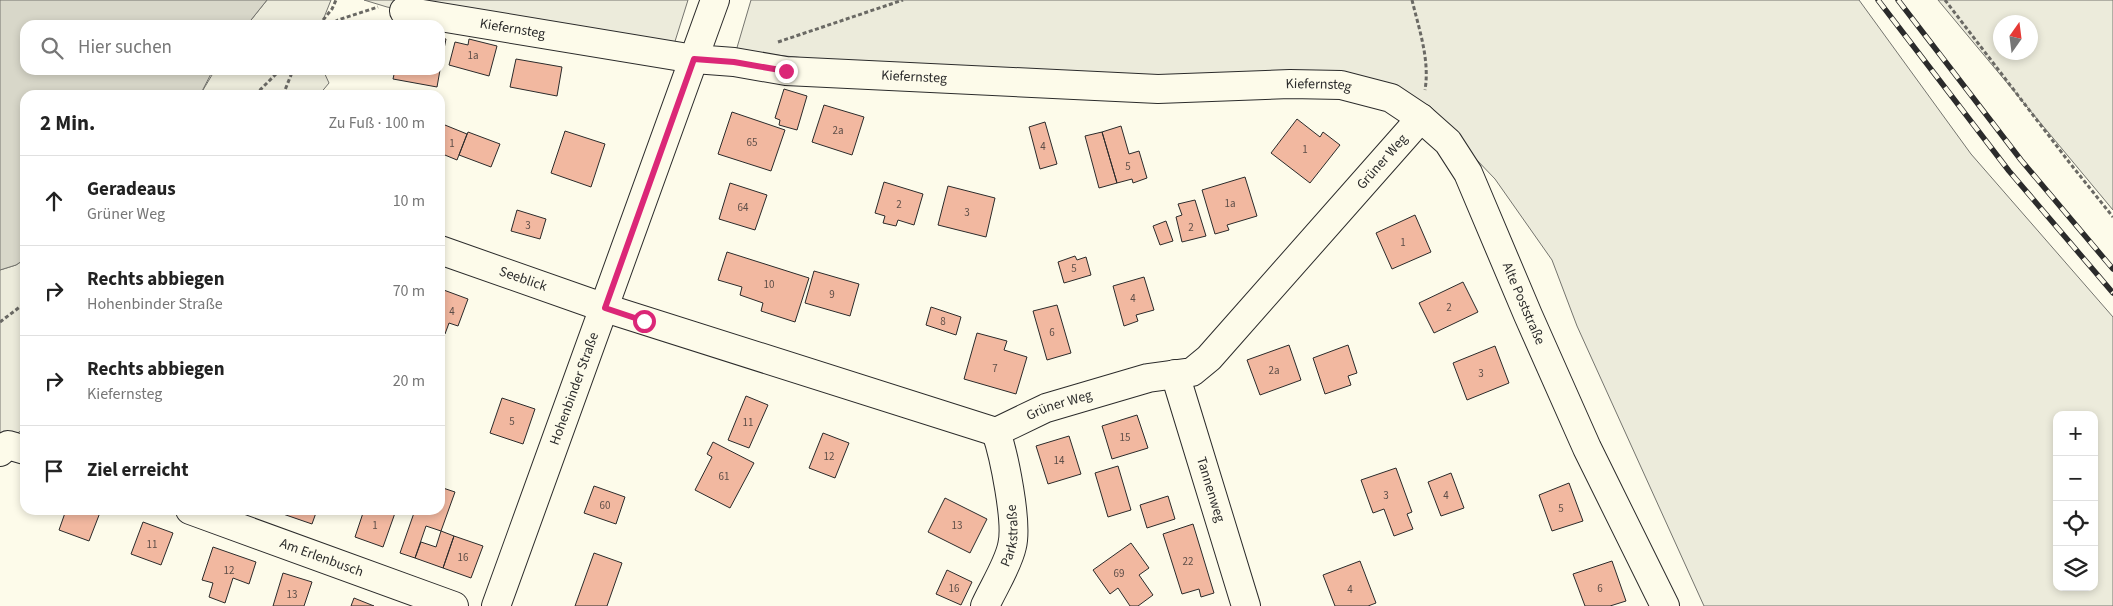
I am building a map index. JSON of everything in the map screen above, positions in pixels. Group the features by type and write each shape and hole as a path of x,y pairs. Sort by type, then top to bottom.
{"street":[{"name":"Hohenbinder Straße","path":"496,606 715,0"},
{"name":"Kiefernsteg","path":"404,11 694,59 734,62 786,71 1158,89 1290,84 1341,85 1391,98 1421,118"},
{"name":"Grüner Weg","path":"996,432 1046,408 1148,378 1192,372 1209,358 1421,118"},
{"name":"Alte Poststraße","path":"1421,118 1448,142 1468,173 1587,448 1665,606"},
{"name":"Seeblick","path":"445,252 605,308"},
{"path":"605,308 996,432"},
{"name":"Tannenweg","path":"1175,374 1246,606"},
{"name":"Parkstraße","path":"985,606 1012,546 1014,524 1001,447 996,432"},
{"path":"0,452 8,445 20,449"},
{"name":"Am Erlenbusch","path":"204,515 454,606"}],"path":[{"path":"323,20 332,10 336,0"},
{"path":"776,43 903,0"},
{"path":"1412,0 1424,53 1427,78 1421,118"},
{"path":"1945,0 2069,162 2113,216"},
{"path":"338,20 378,7 404,11"},
{"path":"260,90 275,75"},
{"path":"285,90 291,75"},
{"path":"0,322 20,307"}],"shaded area":[{"path":"0,0 267,0 251,20 20,20 20,75 210,75 203,90 20,90 20,262 0,270"},
{"path":"267,0 331,0 323,20 251,20"},
{"path":"364,0 688,0 671,54 501,29 387,7"},
{"path":"751,0 1859,0 1971,154 2113,317 2113,606 1704,606 1577,326 1552,260 1495,179 1474,157 1394,97 913,69 736,51"},
{"path":"1938,0 2113,0 2113,210"},
{"path":"212,75 325,75 329,83 323,90 203,90"},
{"path":"20,262 20,431 0,448 0,270"}],"building":[{"path":"469,39 497,46 489,76 449,65 455,42 468,45"},
{"path":"516,59 562,67 557,96 510,87"},
{"path":"394,75 439,75 437,87 393,79"},
{"path":"784,89 807,96 797,130 779,125 780,120 775,118"},
{"path":"824,105 864,117 852,155 812,142"},
{"path":"732,112 785,130 771,171 718,154"},
{"path":"1297,119 1320,137 1323,132 1340,145 1310,183 1271,153"},
{"path":"1045,122 1057,164 1040,169 1029,127"},
{"path":"445,125 467,134 457,160 445,155"},
{"path":"1121,126 1129,154 1139,151 1147,178 1133,183 1132,179 1117,183 1102,132"},
{"path":"565,131 605,144 591,187 551,173"},
{"path":"468,132 500,144 491,167 459,155"},
{"path":"1102,132 1117,183 1099,188 1085,136"},
{"path":"1245,177 1257,216 1227,225 1229,230 1215,234 1202,190"},
{"path":"884,182 923,194 914,225 898,220 896,226 883,223 885,216 875,213"},
{"path":"730,183 767,195 755,230 719,219"},
{"path":"948,186 995,198 986,237 938,225"},
{"path":"1195,200 1206,236 1182,242 1176,217 1182,215 1178,204"},
{"path":"517,210 546,219 540,239 511,231"},
{"path":"1415,215 1431,252 1392,269 1376,233"},
{"path":"1166,221 1173,241 1160,245 1153,226"},
{"path":"727,252 809,278 795,322 761,311 763,303 740,295 742,287 718,280"},
{"path":"1075,256 1077,260 1086,257 1091,275 1064,283 1058,262"},
{"path":"814,271 859,284 850,316 805,303"},
{"path":"1144,277 1154,310 1136,315 1138,321 1124,326 1113,286"},
{"path":"1463,282 1478,312 1434,333 1419,303"},
{"path":"445,290 468,299 458,326 449,323 445,334"},
{"path":"1057,305 1071,353 1047,360 1033,311"},
{"path":"931,307 961,317 956,335 926,325"},
{"path":"977,333 1007,341 1004,350 1027,357 1016,394 964,379"},
{"path":"1289,345 1301,380 1260,395 1247,360"},
{"path":"1348,345 1357,373 1348,376 1351,385 1325,394 1313,358"},
{"path":"1495,346 1509,383 1467,400 1453,363"},
{"path":"746,396 768,405 749,448 728,440"},
{"path":"502,398 535,409 523,444 490,433"},
{"path":"1137,415 1148,448 1112,459 1102,426"},
{"path":"823,433 849,443 835,478 809,468"},
{"path":"1069,436 1081,474 1048,484 1036,446"},
{"path":"713,442 754,463 730,508 695,490 712,457 707,454"},
{"path":"1118,466 1131,510 1108,517 1095,473"},
{"path":"1396,468 1412,512 1407,514 1413,529 1394,536 1384,509 1373,513 1361,480"},
{"path":"1451,473 1464,508 1441,516 1428,482"},
{"path":"1569,483 1583,521 1552,531 1539,495"},
{"path":"594,486 625,497 616,524 584,513"},
{"path":"445,489 455,492 441,531 426,526 415,558 400,553 413,515 445,515"},
{"path":"1168,496 1175,519 1147,528 1140,505"},
{"path":"945,498 987,519 970,553 928,532"},
{"path":"64,515 99,515 89,541 59,530"},
{"path":"286,515 315,515 312,524"},
{"path":"362,515 394,515 383,547 355,537"},
{"path":"143,522 173,533 161,565 131,554"},
{"path":"1193,524 1214,593 1201,597 1199,589 1182,594 1163,534"},
{"path":"441,531 454,536 443,568 415,558 421,542 436,547"},
{"path":"454,536 483,546 471,578 443,568"},
{"path":"1131,543 1149,568 1139,575 1153,595 1138,606 1130,606 1118,588 1110,594 1093,570"},
{"path":"213,547 256,562 249,584 233,578 225,603 209,597 213,583 202,580"},
{"path":"594,553 622,563 607,606 575,606"},
{"path":"1360,561 1376,603 1368,606 1335,606 1323,575"},
{"path":"1612,561 1626,601 1610,606 1585,606 1573,574"},
{"path":"947,570 972,582 961,605 936,594"},
{"path":"283,573 312,582 304,606 273,606"},
{"path":"354,598 374,606 351,606"}],"railway":[{"path":"1878,0 2009,171 2113,293"},
{"path":"1898,0 2021,160 2113,269"}],"route":[{"path":"644,321 605,308 694,59 734,62 786,71"}]}
